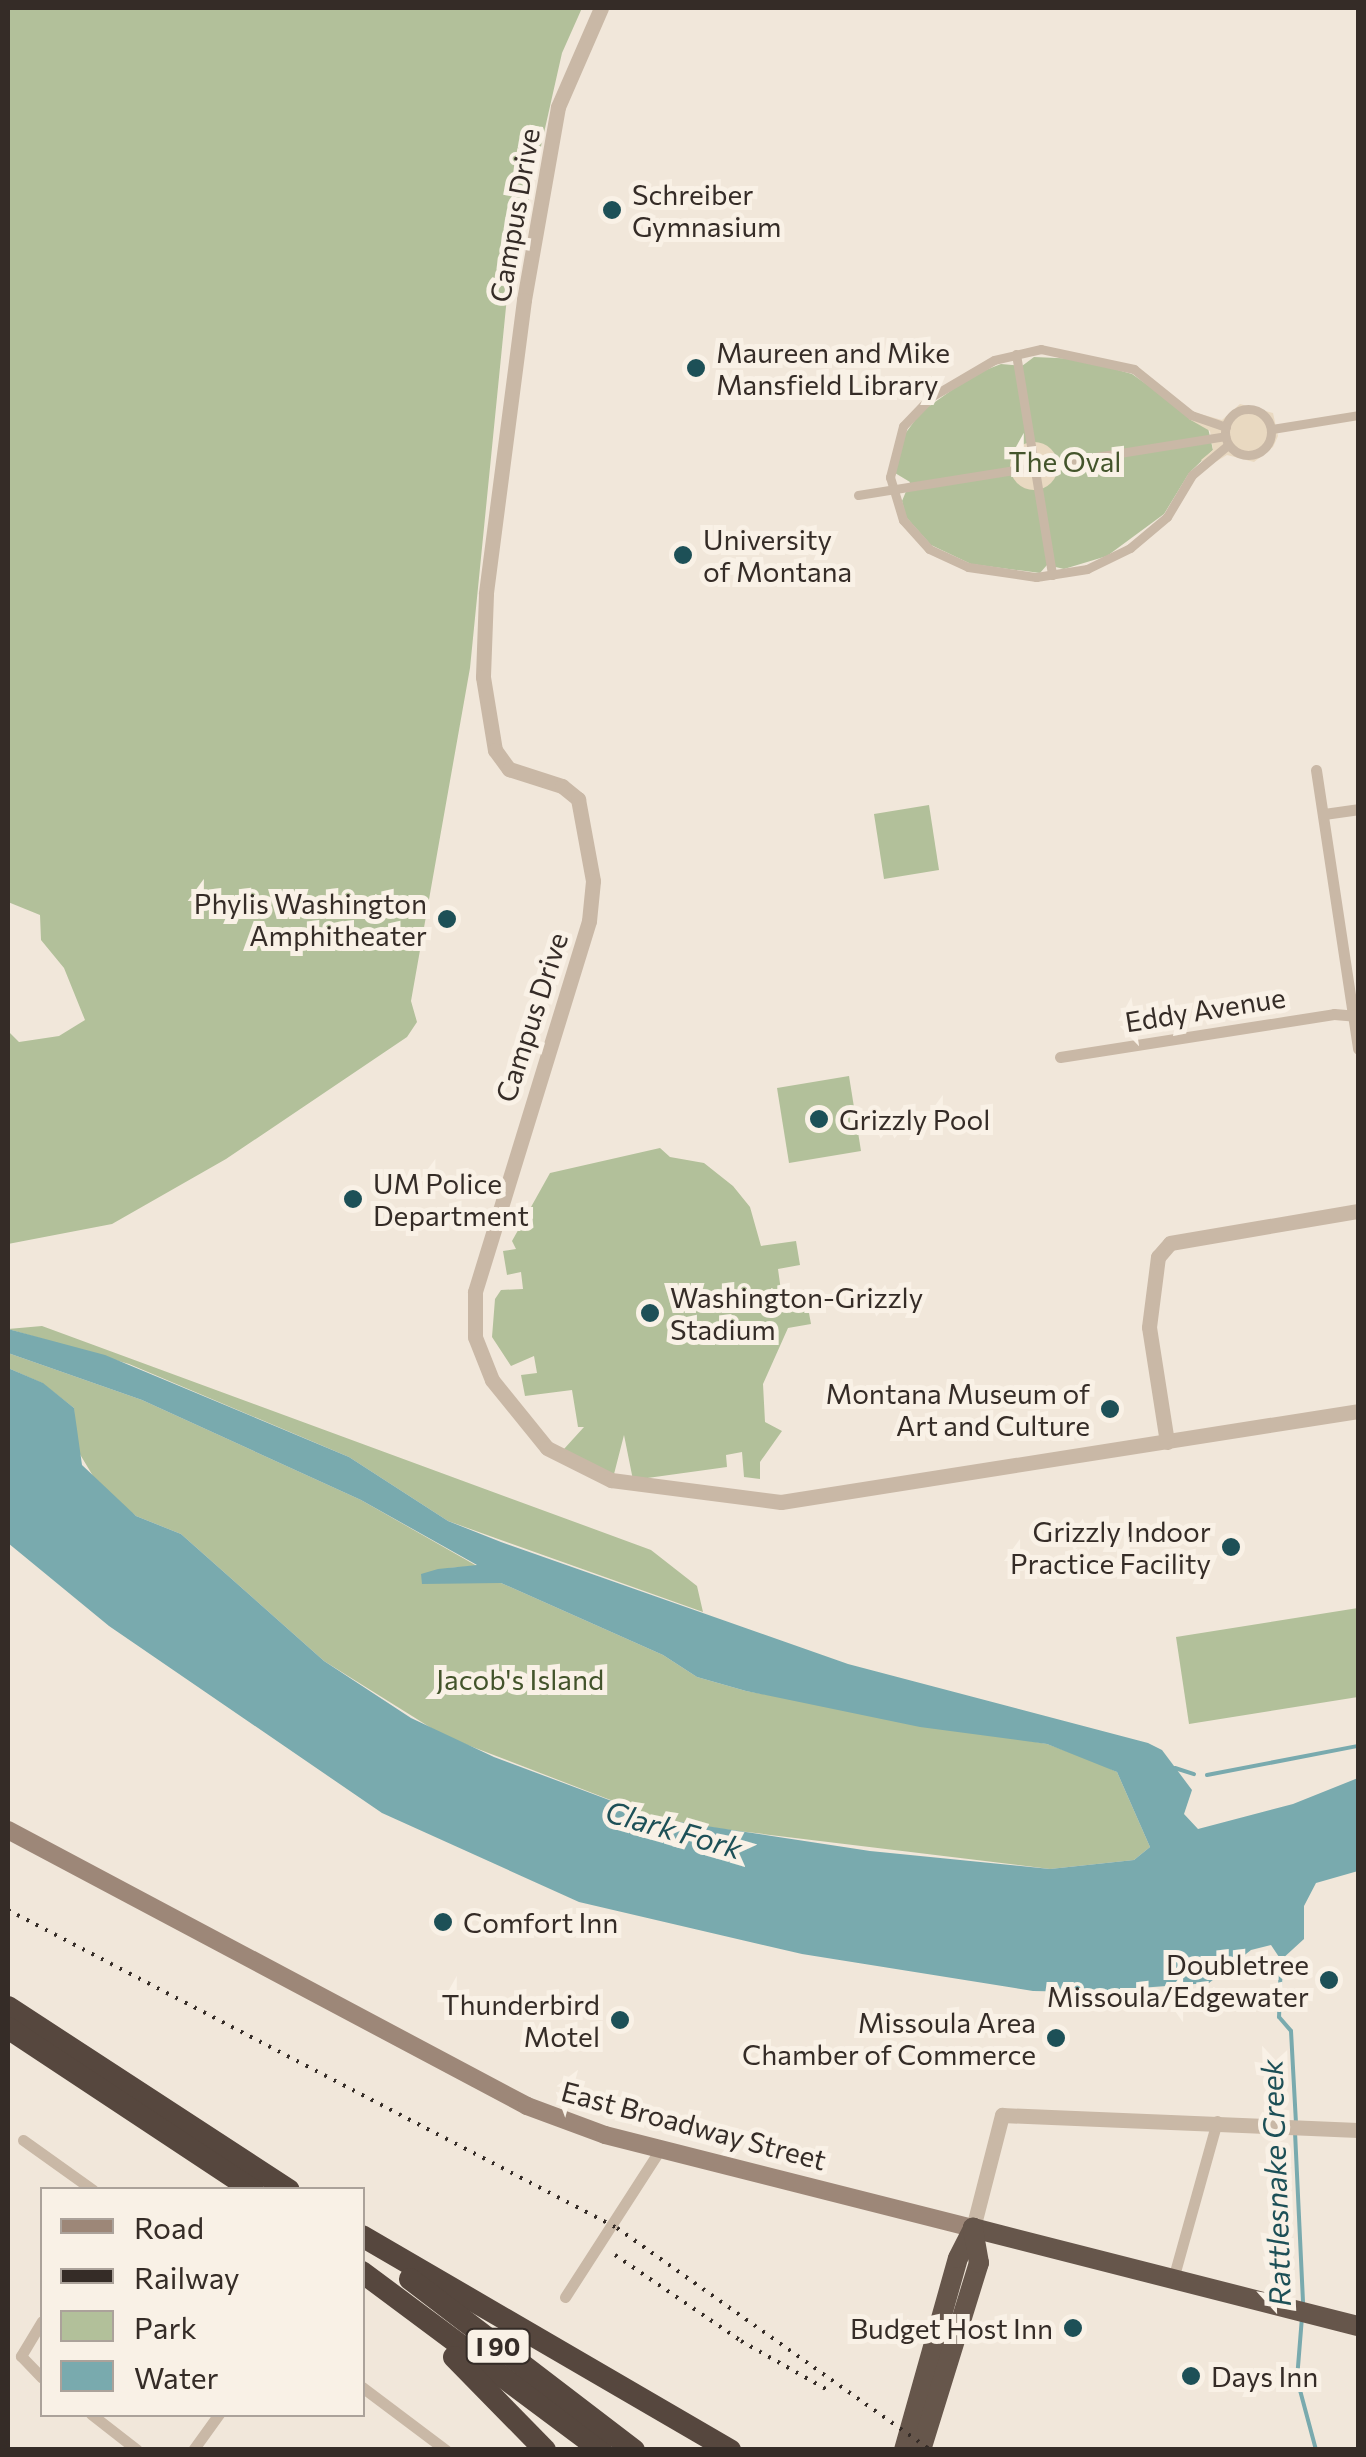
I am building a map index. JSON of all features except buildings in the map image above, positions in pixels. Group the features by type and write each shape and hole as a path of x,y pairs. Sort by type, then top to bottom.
{"highway":[{"path":"8,2007 284,2187"},
{"path":"8,2028 249,2187"},
{"path":"904,2450 958,2258 973,2228"},
{"path":"922,2450 980,2262 973,2228"},
{"name":"East Broadway Street","path":"973,2228 1358,2326"},
{"path":"365,2241 730,2450"},
{"name":"I 90","path":"365,2241 634,2450"},
{"name":"I 90","path":"365,2275 601,2450"},
{"path":"365,2276 513,2410 545,2450"}],"main road":[{"name":"East Broadway Street","path":"8,1830 527,2106 660,2148 973,2228"}],"street":[{"name":"Campus Drive","path":"602,8 558,108 498,485 482,659 498,758 520,775 562,786 582,807 592,908 475,1292 473,1323 484,1366 520,1422 574,1463 612,1480 781,1502 1167,1442"},
{"path":"1226,436 1191,415 1157,384 1116,362 1048,350 1016,354 952,381 908,418 891,462 902,520 928,549 996,574 1052,575 1087,569 1130,548 1167,516 1192,475 1226,436 1232,415 1250,409 1265,416 1272,429 1270,443 1253,456 1226,436"},
{"path":"1016,354 1052,575"},
{"path":"1272,429 1358,416"},
{"path":"858,494 1226,436"},
{"path":"1316,770 1358,1049"},
{"path":"1324,814 1358,809"},
{"name":"Eddy Avenue","path":"1060,1057 1334,1014 1356,1016"},
{"path":"1358,1211 1170,1243 1153,1272 1149,1307 1167,1442 1358,1411"},
{"path":"973,2228 1002,2116 1217,2121 1358,2130"},
{"path":"1174,2279 1217,2121"},
{"path":"23,2140 88,2187"},
{"path":"565,2298 608,2223 660,2148"},
{"path":"40,2324 21,2356 40,2376"},
{"path":"365,2390 443,2449"},
{"path":"95,2417 137,2450"},
{"path":"192,2450 217,2417"}],"green space":[{"path":"8,8 582,8 562,53 507,297 470,668 411,1001 417,1022 407,1037 226,1159 112,1224 8,1244 8,1031 19,1042 59,1036 85,1020 64,968 41,940 40,915 8,902"},
{"name":"The Oval","path":"1034,357 1079,359 1132,374 1208,428 1213,450 1189,473 1164,514 1107,556 1064,569 1047,565 1040,573 971,564 931,545 906,517 902,501 910,482 895,473 902,438 921,412 973,375 1001,364 1022,366"},
{"path":"929,805 939,870 884,879 874,814"},
{"name":"Grizzly Pool","path":"849,1076 861,1151 789,1163 777,1088"},
{"name":"Washington-Grizzly Stadium","path":"660,1148 670,1157 704,1163 733,1186 750,1207 761,1246 796,1241 800,1265 778,1269 783,1305 807,1302 811,1324 788,1328 763,1384 765,1422 782,1431 760,1462 760,1479 744,1477 742,1452 726,1455 727,1467 633,1480 624,1435 613,1478 564,1449 584,1427 578,1427 572,1390 525,1396 521,1375 537,1373 534,1356 511,1366 492,1337 495,1299 501,1290 523,1289 521,1272 507,1275 503,1251 516,1249 512,1241 550,1173"},
{"name":"Jacob's Island","path":"42,1326 651,1550 697,1586 703,1612 448,1521 349,1457 129,1364 8,1329"},
{"name":"Jacob's Island","path":"8,1353 142,1400 361,1500 477,1566 449,1568 429,1581 501,1583 663,1655 697,1677 746,1691 1047,1744 1096,1762 1117,1772 1150,1847 1134,1860 1050,1869 722,1829 660,1819 444,1736 324,1661 181,1534 136,1516 99,1486 75,1446 74,1408 42,1383 8,1368"},
{"path":"1358,1608 1358,1697 1189,1724 1176,1637"}],"shaded area":[{"path":"1240,404 1273,413 1278,436 1273,447 1254,462 1227,455 1207,467 1201,460 1213,450 1210,431 1189,419 1193,412 1222,420"},
{"path":"1034,442 1051,449 1058,466 1051,483 1034,490 1017,483 1010,466 1017,449"}],"water":[{"name":"Clark Fork","path":"8,1329 105,1355 349,1457 448,1521 501,1542 848,1664 1148,1743 1162,1750 1192,1790 1184,1814 1198,1829 1293,1804 1358,1778 1358,1871 1316,1883 1304,1906 1304,1939 1281,1960 1271,1945 1251,1950 1209,1983 1083,1992 1033,1991 802,1954 579,1902 382,1813 109,1626 8,1543 8,1368 43,1383 74,1408 82,1465 136,1516 181,1534 324,1661 411,1718 494,1757 660,1819 870,1851 1050,1869 1134,1860 1150,1847 1117,1772 1047,1744 920,1727 746,1691 697,1677 663,1655 501,1583 422,1584 421,1574 477,1565 361,1500 142,1400 8,1353"}],"waterway":[{"path":"1207,1775 1358,1746"},
{"path":"1175,1768 1194,1774"},
{"name":"Rattlesnake Creek","path":"1281,1958 1279,2017 1291,2031 1296,2123"},
{"name":"Rattlesnake Creek","path":"1295,2132 1303,2302"},
{"name":"Rattlesnake Creek","path":"1302,2317 1297,2379 1316,2450"}],"railway":[{"path":"8,1910 617,2228 930,2450"},
{"path":"615,2255 741,2341 826,2389"}],"place":[{"name":"Schreiber Gymnasium","path":"612,210"},
{"name":"Maureen and Mike Mansfield Library","path":"696,368"},
{"name":"University of Montana","path":"683,555"},
{"name":"Phylis Washington Amphitheater","path":"447,919"},
{"name":"Grizzly Pool","path":"819,1119"},
{"name":"UM Police Department","path":"353,1199"},
{"name":"Washington-Grizzly Stadium","path":"650,1313"},
{"name":"Montana Museum of Art and Culture","path":"1110,1409"},
{"name":"Grizzly Indoor Practice Facility","path":"1231,1547"},
{"name":"Comfort Inn","path":"443,1922"},
{"name":"Doubletree Missoula/Edgewater","path":"1329,1980"},
{"name":"Thunderbird Motel","path":"620,2020"},
{"name":"Missoula Area Chamber of Commerce","path":"1056,2038"},
{"name":"Budget Host Inn","path":"1073,2328"},
{"name":"Days Inn","path":"1191,2376"}]}
